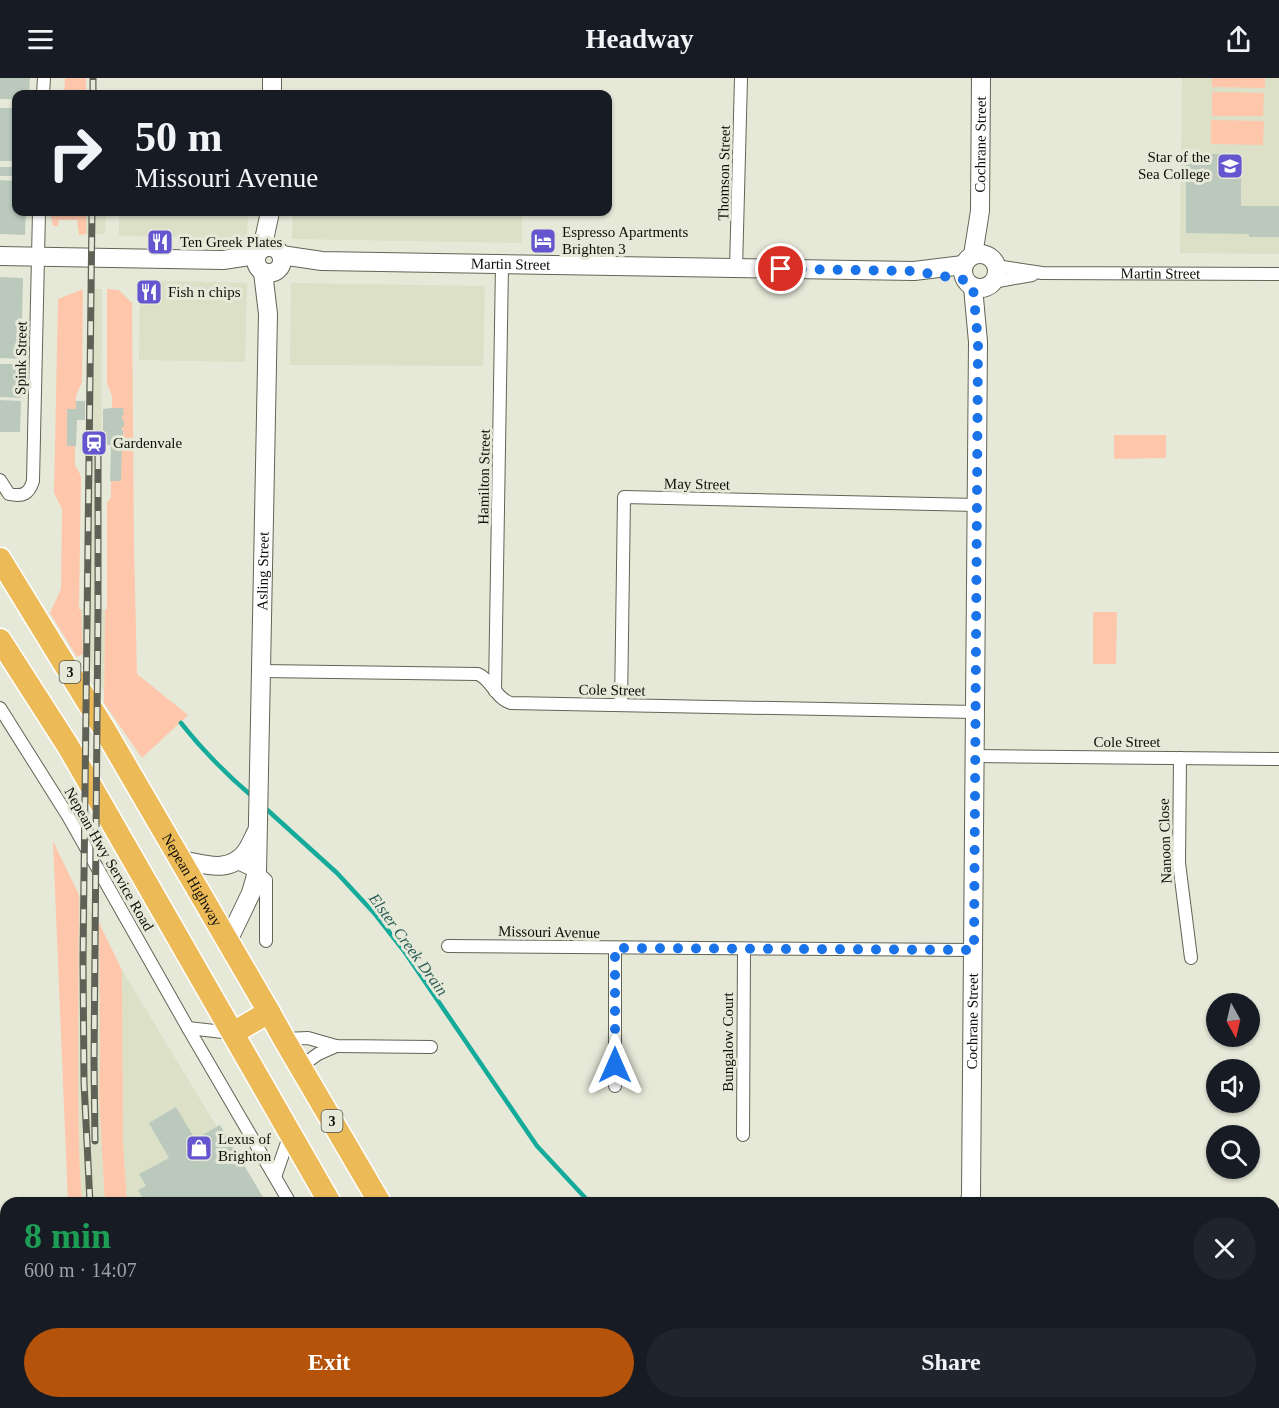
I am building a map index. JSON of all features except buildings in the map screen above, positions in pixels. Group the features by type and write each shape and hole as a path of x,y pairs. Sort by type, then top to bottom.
{"highway":[{"name":"Nepean Highway","path":"0,559 100,722 376,1197"},
{"path":"0,640 68,746 327,1197"},
{"path":"233,1033 269,1012"}],"street":[{"name":"Thomson Street","path":"736,269 741,78"},
{"name":"Cochrane Street","path":"971,1197 981,78"},
{"name":"Spink Street","path":"0,480 9,494 17,496 29,491 33,481 39,216"},
{"name":"Asling Street","path":"228,941 251,893 257,872 270,216"},
{"name":"Martin Street","path":"0,256 736,269 1279,274"},
{"name":"Hamilton Street","path":"495,691 502,265"},
{"name":"May Street","path":"621,705 624,497 977,505"},
{"name":"Cole Street","path":"262,671 478,674 486,679 503,700 511,704 975,712"},
{"name":"Nepean Hwy Service Road","path":"0,708 68,816 287,1197"},
{"name":"Cole Street","path":"975,756 1279,759"},
{"name":"Nanoon Close","path":"1180,758 1179,863 1191,958"},
{"name":"Asling Street","path":"235,862 246,852 258,828"},
{"path":"181,860 217,867 235,862 257,872"},
{"name":"Asling Street","path":"257,872 263,876 266,883 266,941"},
{"name":"Missouri Avenue","path":"448,946 974,950"},
{"path":"615,948 615,1086"},
{"name":"Bungalow Court","path":"743,1136 744,949"},
{"path":"188,1028 233,1033"},
{"path":"284,1039 308,1038 336,1046 431,1047"},
{"path":"300,1067 318,1054 336,1046"},
{"path":"275,1177 290,1134"}],"shaded area":[{"path":"65,78 86,78 86,90 64,90"},
{"name":"Star of the Sea College","path":"1182,78 1279,78 1279,254 1180,253"},
{"path":"1212,78 1265,78 1265,88 1212,87"},
{"path":"1212,92 1264,93 1263,116 1212,116"},
{"path":"1211,120 1264,121 1263,145 1211,144"},
{"path":"51,216 86,216 86,234 79,235 77,220 59,220 58,226 53,226"},
{"path":"86,216 106,216 105,234 86,234"},
{"path":"119,216 248,216 247,238 119,236"},
{"path":"293,216 522,216 522,243 292,239"},
{"path":"140,280 247,283 245,362 139,360"},
{"path":"291,283 485,286 483,366 290,365"},
{"path":"83,289 82,382 76,396 76,409 67,409 67,446 75,446 75,465 81,476 79,609 81,610 83,654 77,657 50,613 61,589 62,509 54,493 58,299"},
{"path":"88,289 102,289 101,609 105,610 104,691 83,654 81,610 83,609"},
{"path":"107,289 119,290 132,303 137,674 188,715 142,758 104,703 107,503 111,497 111,481 122,440 124,440 122,415 124,412 112,408 112,396 107,383"},
{"path":"1114,435 1166,435 1166,458 1114,459"},
{"path":"1093,612 1117,612 1116,664 1093,664"},
{"path":"53,841 79,895 78,1071 82,1197 68,1197"},
{"path":"79,895 99,923 99,1097 105,1197 82,1197 78,1071"},
{"path":"99,923 122,970 123,1141 127,1197 105,1197 99,1097"},
{"path":"122,970 259,1197 127,1197 123,1141"}],"waterway":[{"name":"Elster Creek Drain","path":"181,723 234,781 254,798"},
{"name":"Elster Creek Drain","path":"263,806 337,873 375,914 404,951 537,1146 584,1197"}],"railway":[{"path":"93,78 93,90"},
{"path":"90,1197 84,1082 83,959 92,216"},
{"path":"95,1141 98,451"}],"place":[{"name":"Star of the Sea College","path":"1230,166"},
{"name":"Espresso Apartments Brighten 3","path":"543,241"},
{"name":"Ten Greek Plates","path":"160,242"},
{"name":"Fish n chips","path":"149,292"},
{"name":"Gardenvale","path":"94,443"},
{"name":"Lexus of Brighton","path":"199,1148"}],"route":[{"path":"615,1065 615,948 974,950 978,342 973,287 965,280 914,271 781,269"}]}
